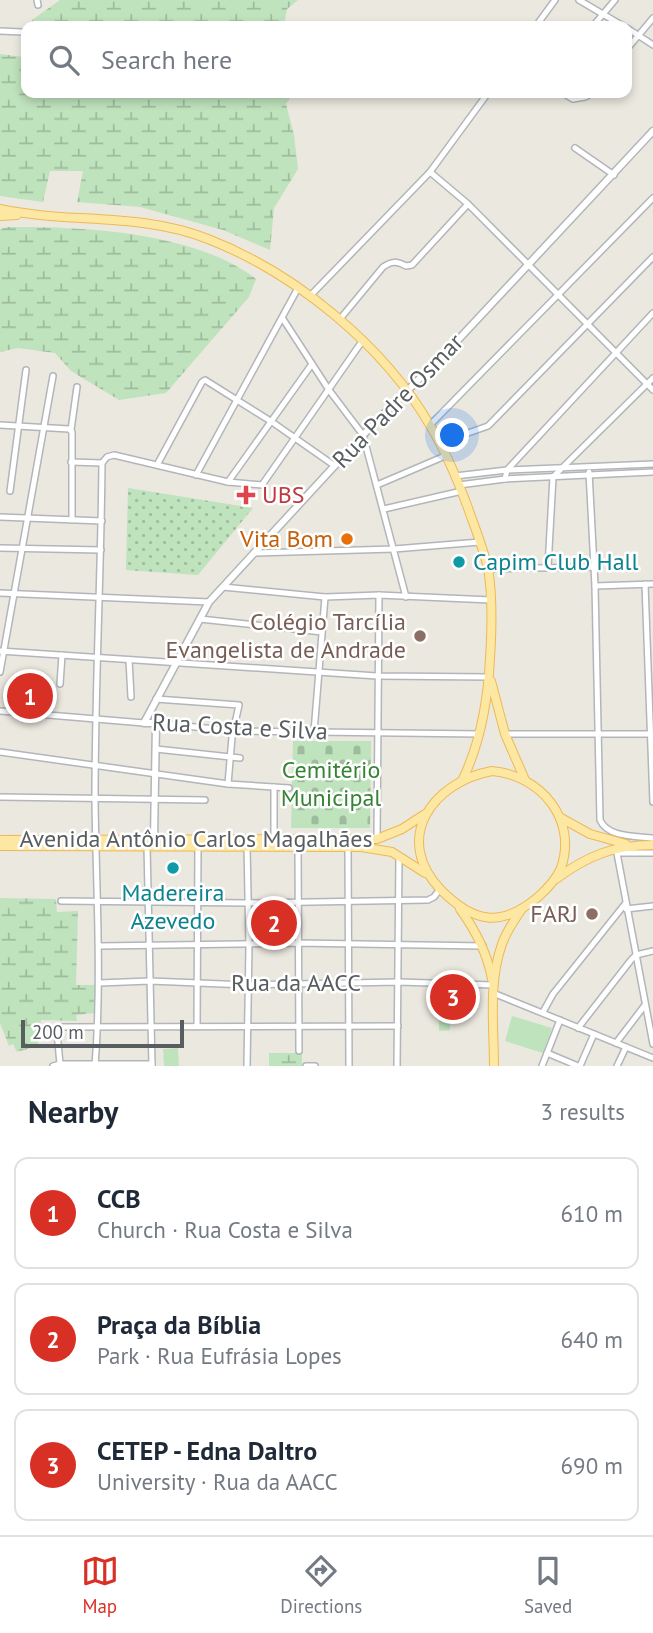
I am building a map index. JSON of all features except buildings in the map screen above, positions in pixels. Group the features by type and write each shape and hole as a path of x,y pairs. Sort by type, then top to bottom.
{"main road":[{"path":"0,209 33,214 121,219 160,225 208,239 266,268 340,319 363,340 407,392 430,425 459,484 488,569 491,600 489,677 480,734 462,781"},
{"path":"0,216 33,214"},
{"path":"489,677 505,734 525,780"},
{"path":"493,989 483,946 458,906 428,875 418,849 419,834 428,813 445,793 477,774 507,772 525,780 552,802 561,818 564,855 554,881"},
{"name":"Avenida Antônio Carlos Magalhães","path":"0,840 198,846 274,839 377,839 402,829 428,813"},
{"path":"561,818 590,834 632,845 653,845"},
{"name":"Avenida Antônio Carlos Magalhães","path":"0,846 154,839 373,848 399,856 428,875"},
{"path":"458,906 479,917 492,919 510,915 522,909 583,860 632,845"},
{"path":"495,1065 493,989 496,963 503,940 522,909"}],"street":[{"path":"540,21 555,0"},
{"path":"579,0 615,21"},
{"path":"597,21 615,0"},
{"path":"632,43 653,18"},
{"path":"0,31 21,32"},
{"path":"632,31 653,45"},
{"path":"310,296 430,172 484,98"},
{"name":"Rua Padre Osmar","path":"144,723 209,602 363,435 407,392 653,131"},
{"path":"575,148 614,175"},
{"path":"430,172 468,204 653,390"},
{"path":"430,425 653,198"},
{"path":"340,319 383,267 397,261 406,266 412,265 468,204"},
{"path":"437,439 488,426 653,257"},
{"path":"196,475 298,288"},
{"path":"505,479 507,470 653,313"},
{"path":"283,319 329,390 363,435 406,597"},
{"path":"95,1066 99,901 95,799 102,463 107,457 114,455 228,482 257,486 264,484 363,340"},
{"path":"228,482 312,364"},
{"path":"10,491 26,370"},
{"path":"0,672 53,376"},
{"path":"548,567 554,477 653,378"},
{"path":"157,465 202,382 208,381 335,466"},
{"path":"72,520 71,432 77,387"},
{"path":"0,425 71,432"},
{"path":"377,485 445,456"},
{"path":"71,462 102,463"},
{"path":"384,509 507,470 653,464"},
{"path":"588,467 602,825 611,832 653,838"},
{"path":"459,484 505,479 653,472"},
{"path":"0,517 102,521"},
{"path":"255,553 394,549 481,542"},
{"path":"0,548 101,550"},
{"path":"488,569 594,567"},
{"path":"645,584 653,802"},
{"path":"594,586 653,584"},
{"path":"223,587 325,597 379,595 491,600"},
{"path":"0,593 209,602"},
{"path":"377,839 379,595"},
{"path":"314,732 325,597"},
{"path":"200,619 322,632"},
{"path":"2,651 377,676 489,677"},
{"path":"60,684 62,655"},
{"path":"129,660 131,697"},
{"path":"156,699 236,703 240,707 234,730 228,784"},
{"name":"Rua Costa e Silva","path":"0,711 234,730 480,734"},
{"path":"154,839 156,723"},
{"path":"505,734 652,734"},
{"path":"156,749 240,758"},
{"path":"0,752 228,784 289,788"},
{"path":"274,787 274,839"},
{"path":"0,797 205,800"},
{"path":"247,843 247,1066"},
{"path":"53,1066 152,1065 147,846"},
{"path":"197,1026 198,846"},
{"path":"298,847 299,1051"},
{"path":"348,847 349,1066"},
{"path":"653,853 616,850 653,1044"},
{"path":"397,1066 399,856"},
{"path":"61,901 400,901 430,899 440,889"},
{"path":"625,906 653,906"},
{"path":"543,1012 553,995 625,906"},
{"path":"99,946 249,946 298,943 483,946"},
{"path":"578,1028 615,978 636,955 653,951"},
{"name":"Rua da AACC","path":"99,983 150,981 298,985 399,982 493,989 578,1028 653,1058"},
{"path":"616,1043 645,1005"},
{"path":"542,1066 560,1020"},
{"path":"60,1064 57,1032 60,1027 398,1026"},
{"path":"547,1053 579,1066 594,1034"},
{"path":"617,1066 626,1047"},
{"path":"306,1066 315,1066"}],"green space":[{"path":"60,0 298,0 287,9 285,21 32,20"},
{"path":"0,54 21,57 21,98 290,98 286,104 294,135 298,169 274,208 270,250 223,230 140,207 77,202 83,171 50,171 43,202 0,196"},
{"path":"8,227 103,231 171,242 231,263 256,279 249,297 166,393 119,400 71,371 55,353 18,348 0,352 0,229"},
{"path":"128,488 253,508 198,575 126,570"},
{"name":"Cemitério Municipal","path":"293,741 371,741 370,828 291,828"},
{"path":"0,898 56,899 57,912 78,911 76,985 95,985 94,1013 76,1015 77,1021 41,1020 38,1046 17,1052 13,1044 9,1046 0,1023"},
{"path":"294,906 294,939 254,940 253,907"},
{"path":"439,1012 450,1012 450,1030 439,1031"},
{"path":"512,1016 552,1028 543,1053 505,1041"},
{"path":"178,1048 179,1066 164,1066 163,1049"},
{"path":"269,1053 302,1053 302,1066 269,1066"}],"place":[{"name":"UBS","path":"246,495"},
{"name":"Vita Bom","path":"347,539"},
{"name":"Capim Club Hall","path":"459,562"},
{"name":"Colégio Tarcília Evangelista de Andrade","path":"420,636"},
{"name":"CCB","path":"30,696"},
{"name":"Madereira Azevedo","path":"173,868"},
{"name":"FARJ","path":"592,914"},
{"name":"Praça da Bíblia","path":"274,923"},
{"name":"CETEP - Edna DaItro","path":"453,997"}]}
